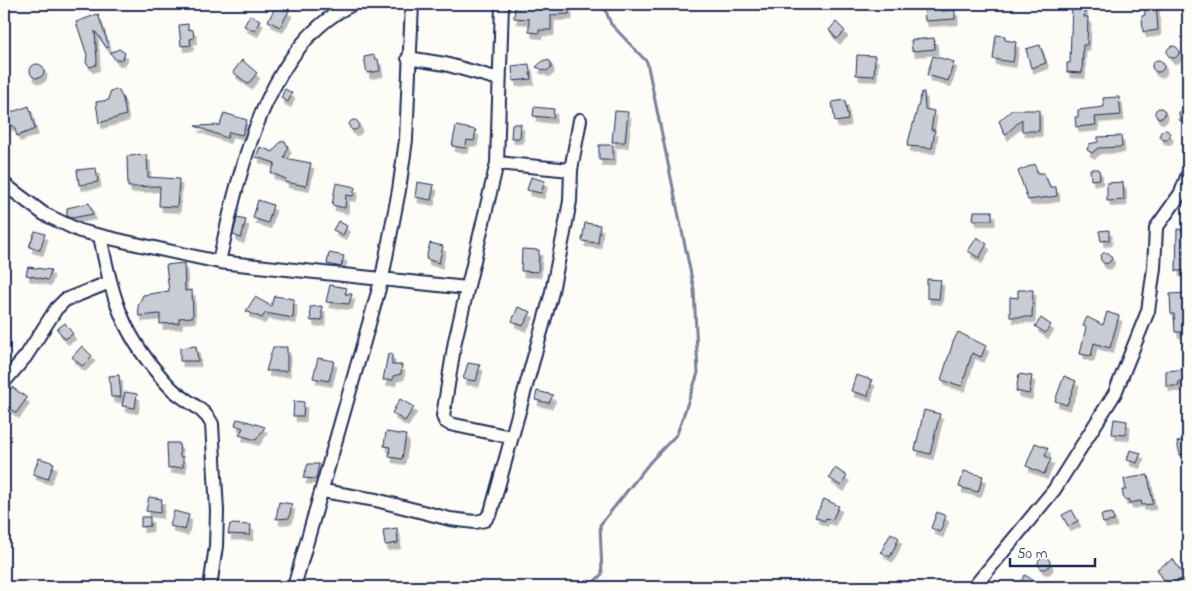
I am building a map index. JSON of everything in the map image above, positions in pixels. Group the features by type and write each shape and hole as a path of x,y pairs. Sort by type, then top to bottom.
{"street":[{"path":"219,262 232,203 256,130 281,74 314,30 336,13 353,4"},
{"path":"294,587 323,492 382,278 399,190 406,140 408,58 412,4"},
{"path":"502,4 497,163 453,351 443,416 445,421 450,424 511,437"},
{"path":"408,58 445,64 499,79"},
{"path":"323,492 376,500 450,519 475,522 485,520 491,512 553,287 570,201 571,170 580,120"},
{"path":"497,163 571,170"},
{"path":"974,587 1054,490 1115,393 1148,311 1154,268 1156,228 1181,193 1188,174"},
{"path":"4,184 44,214 80,231 100,236 219,262 467,288"},
{"path":"100,236 115,303 128,332 145,357 181,398 206,414 212,424 217,510 216,546 210,587"},
{"path":"4,382 26,356 56,309 65,300 110,282"}],"building":[{"path":"277,4 289,11 280,27 268,21"},
{"path":"544,4 569,7 569,14 551,15 551,30 539,30 539,33 529,32 529,19 514,18 515,5 544,6"},
{"path":"1072,4 1085,4 1084,17 1088,17 1087,45 1083,45 1082,73 1067,72 1067,63 1070,63"},
{"path":"1144,4 1156,4 1158,30 1143,32 1142,16 1145,15"},
{"path":"941,5 942,11 955,10 955,19 925,21 924,6"},
{"path":"98,14 109,47 107,48 95,31 97,61 96,65 90,67 86,63 87,55 76,22"},
{"path":"250,15 260,20 255,31 244,26"},
{"path":"836,22 845,31 837,39 829,30"},
{"path":"188,24 188,29 193,30 194,38 190,39 191,45 181,46 179,25"},
{"path":"996,35 1005,36 1005,40 1016,42 1013,62 993,59"},
{"path":"934,38 935,49 912,51 911,40"},
{"path":"1040,45 1046,63 1031,68 1026,49"},
{"path":"1175,46 1178,47 1178,57 1171,58 1168,57 1167,50 1168,47"},
{"path":"119,49 125,53 123,59 116,60 110,53"},
{"path":"374,55 375,59 378,59 380,71 367,73 364,57"},
{"path":"857,55 875,56 874,76 856,75"},
{"path":"933,56 954,62 948,81 927,75"},
{"path":"242,60 257,73 248,84 233,72"},
{"path":"544,60 550,61 551,64 551,68 546,71 536,67"},
{"path":"1158,60 1164,66 1158,72 1152,66"},
{"path":"34,64 40,64 44,71 40,78 34,78 30,74 30,68"},
{"path":"529,64 531,79 513,81 512,66"},
{"path":"115,89 119,91 123,99 126,115 99,123 96,102 109,100 110,92"},
{"path":"285,89 292,93 288,102 281,98"},
{"path":"922,92 924,92 925,109 934,111 931,130 935,130 932,148 907,146"},
{"path":"1119,97 1121,115 1095,117 1096,125 1076,127 1075,117 1078,117 1078,110 1104,107 1103,98"},
{"path":"845,100 848,120 835,122 832,102"},
{"path":"29,106 35,129 17,136 14,126 9,125 6,114"},
{"path":"534,107 554,109 553,118 533,116"},
{"path":"1158,108 1162,108 1165,113 1164,117 1158,118 1155,115 1155,111"},
{"path":"1012,110 1039,110 1039,131 1022,131 1022,119 1005,135 999,121"},
{"path":"615,111 628,112 625,142 612,142"},
{"path":"1188,111 1188,119 1180,121 1179,112"},
{"path":"224,113 247,120 242,135 229,132 227,138 195,126 220,125"},
{"path":"352,120 356,120 359,125 358,129 352,130 349,127 349,123"},
{"path":"512,124 521,124 520,138 511,138"},
{"path":"456,126 476,130 474,141 467,140 465,148 452,146"},
{"path":"1163,130 1167,130 1170,135 1169,139 1163,140 1160,137 1160,133"},
{"path":"1121,136 1122,147 1098,148 1092,153 1087,150 1089,144 1098,142 1098,137"},
{"path":"285,141 288,147 284,158 311,163 306,186 285,182 286,179 271,173 275,163 256,157 260,147 273,152 280,142"},
{"path":"599,145 613,145 613,160 599,160"},
{"path":"147,155 148,177 179,179 177,207 159,206 160,186 128,187 127,156"},
{"path":"1035,164 1037,173 1044,173 1050,187 1056,187 1057,196 1028,200 1018,171"},
{"path":"96,168 98,182 79,185 77,170"},
{"path":"1090,169 1099,169 1100,179 1091,180"},
{"path":"531,177 545,181 541,193 527,190"},
{"path":"417,182 434,185 431,200 415,197"},
{"path":"1123,182 1124,200 1107,201 1107,183"},
{"path":"336,183 355,187 353,196 346,195 345,208 332,205"},
{"path":"258,200 273,205 268,223 253,218"},
{"path":"89,203 93,214 72,218 67,216 67,208"},
{"path":"974,211 992,211 992,220 973,220"},
{"path":"237,218 246,220 241,238 233,235"},
{"path":"338,221 347,226 343,235 333,230"},
{"path":"585,223 600,225 598,243 582,241"},
{"path":"1177,229 1188,231 1185,258 1188,258 1188,271 1176,271"},
{"path":"1109,230 1109,240 1101,241 1099,231"},
{"path":"35,231 45,234 40,250 29,247"},
{"path":"977,237 987,244 979,258 968,251"},
{"path":"430,243 443,246 439,263 426,259"},
{"path":"522,249 539,250 538,272 521,271"},
{"path":"1106,252 1112,258 1106,264 1100,258"},
{"path":"329,253 344,256 341,267 327,264"},
{"path":"184,263 185,291 192,290 193,317 179,318 179,323 160,324 160,314 139,316 138,306 143,295 169,291 166,265"},
{"path":"28,267 51,270 48,280 26,275"},
{"path":"927,279 941,280 939,299 927,298"},
{"path":"330,285 347,288 345,294 352,294 349,304 326,302"},
{"path":"1018,290 1033,290 1032,317 1010,317 1010,297 1018,298"},
{"path":"1188,293 1188,332 1175,332 1174,314 1171,314 1170,294"},
{"path":"274,296 294,299 293,318 265,313 262,318 246,311 255,297 271,306"},
{"path":"322,306 322,320 311,321 310,307"},
{"path":"518,307 531,312 523,326 512,321"},
{"path":"1107,312 1119,316 1110,348 1094,343 1091,356 1080,354 1086,327 1083,326 1087,317 1103,325"},
{"path":"1041,318 1051,325 1045,333 1035,326"},
{"path":"65,323 73,334 65,339 57,329"},
{"path":"958,332 986,346 981,357 972,353 962,386 941,380"},
{"path":"82,346 92,356 82,366 72,357"},
{"path":"196,346 198,361 180,361 180,348"},
{"path":"273,347 287,347 287,371 266,371"},
{"path":"388,354 392,354 392,365 402,365 401,374 393,376 393,380 383,380"},
{"path":"318,358 334,361 329,381 313,378"},
{"path":"468,363 480,365 476,381 463,379"},
{"path":"1188,369 1188,379 1179,381 1179,386 1166,386 1166,371"},
{"path":"1019,374 1032,376 1029,394 1016,391"},
{"path":"119,375 121,397 111,397 109,376"},
{"path":"856,375 872,380 868,396 851,391"},
{"path":"1064,376 1076,381 1067,405 1055,401"},
{"path":"12,387 27,398 16,413 4,404 4,399"},
{"path":"537,391 553,395 549,403 535,400"},
{"path":"125,392 137,394 135,408 122,406"},
{"path":"400,399 414,407 405,421 392,413"},
{"path":"294,401 304,402 303,416 293,416"},
{"path":"924,410 940,414 930,454 915,450"},
{"path":"237,419 265,427 256,440 239,435 243,428 235,425"},
{"path":"1114,419 1127,421 1126,435 1112,434"},
{"path":"386,432 406,435 402,459 389,457 390,447 384,446"},
{"path":"1188,439 1188,453 1180,455 1177,442"},
{"path":"167,443 179,443 180,457 183,457 183,467 168,468"},
{"path":"1035,443 1048,448 1045,456 1051,459 1044,474 1026,466"},
{"path":"1130,450 1141,453 1137,463 1127,460"},
{"path":"39,458 54,463 48,479 33,474"},
{"path":"308,464 319,464 316,479 303,478"},
{"path":"835,468 847,476 841,486 829,478"},
{"path":"964,471 983,476 978,492 959,487"},
{"path":"1148,475 1153,504 1142,505 1141,501 1129,503 1129,499 1124,500 1122,490 1126,490 1124,479"},
{"path":"149,497 162,499 160,513 146,511"},
{"path":"824,499 839,506 832,520 826,518 824,521 815,517"},
{"path":"279,502 292,504 289,518 276,519"},
{"path":"1072,510 1078,521 1068,526 1062,515"},
{"path":"174,511 189,515 185,530 170,526"},
{"path":"937,512 946,516 940,532 931,528"},
{"path":"1112,513 1114,521 1103,523 1101,515"},
{"path":"141,517 150,517 150,526 141,527"},
{"path":"230,524 251,525 250,535 228,534"},
{"path":"397,528 398,543 385,545 383,530"},
{"path":"891,533 899,538 890,557 881,552"},
{"path":"1042,557 1046,557 1050,563 1046,569 1042,569 1038,565 1038,561"},
{"path":"1173,559 1184,577 1168,587 1157,569"},
{"path":"1025,575 1034,581 1030,587 1017,587"}],"waterway":[{"path":"589,587 602,574 600,525 651,461 677,434 698,373 694,289 647,62 611,24 603,4"}]}
